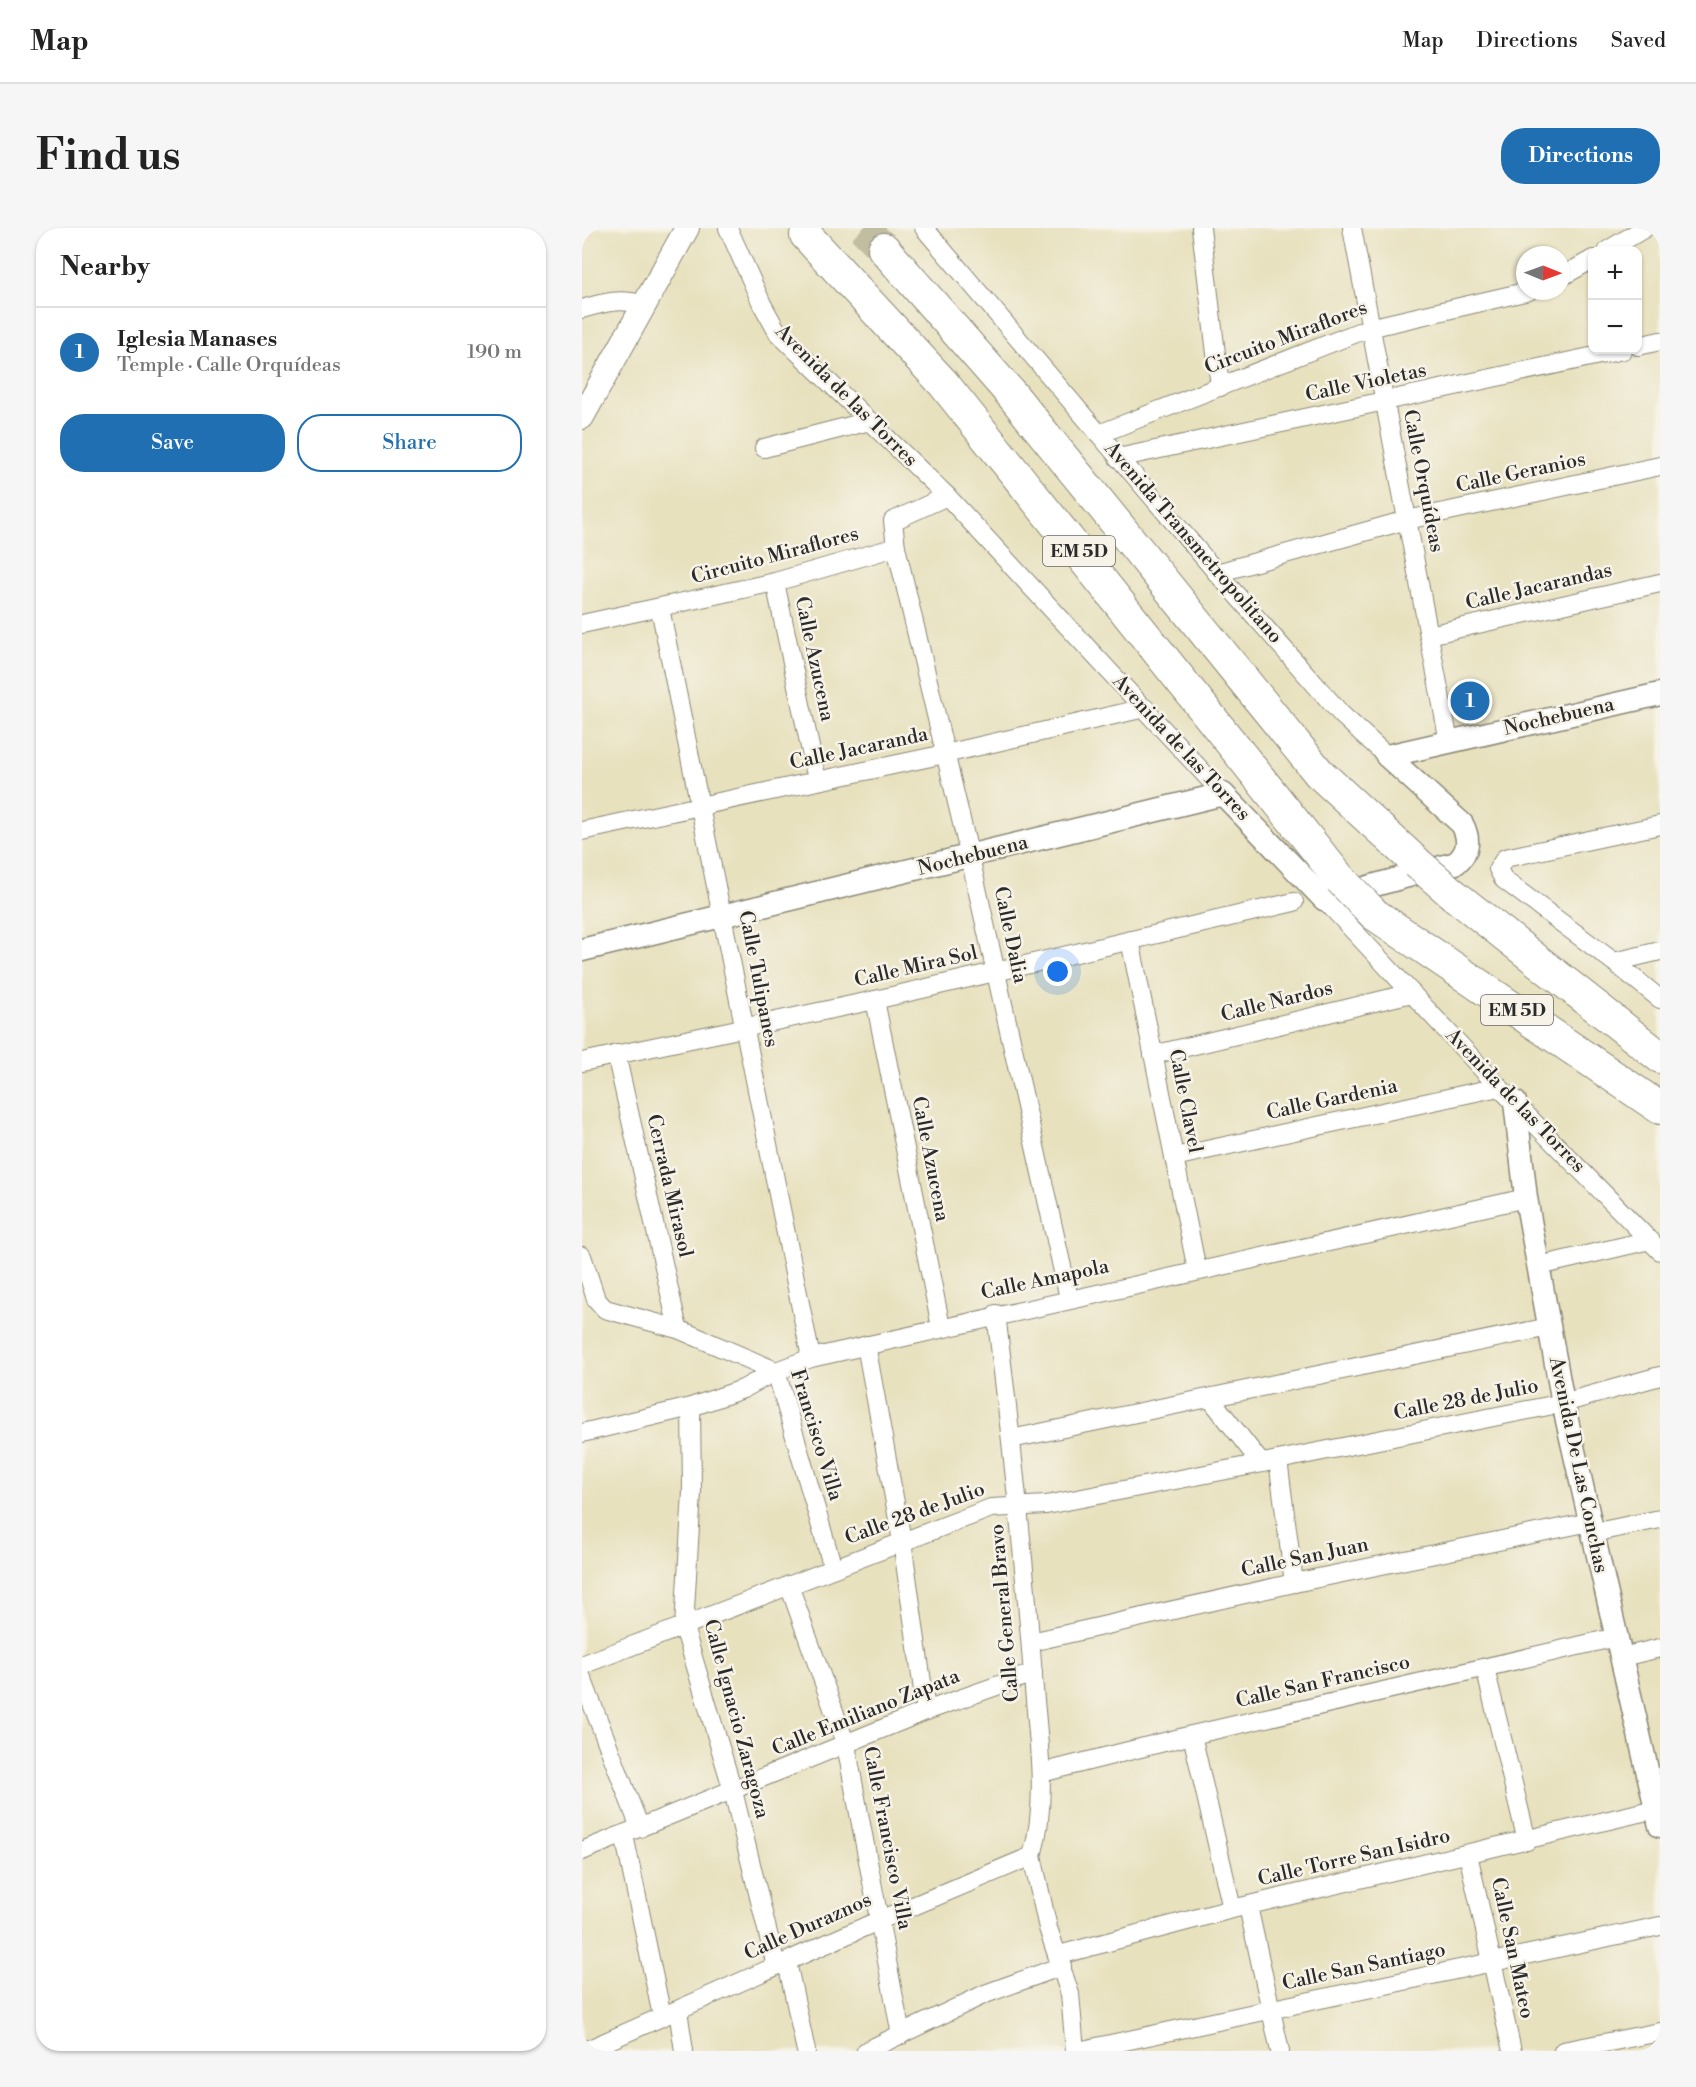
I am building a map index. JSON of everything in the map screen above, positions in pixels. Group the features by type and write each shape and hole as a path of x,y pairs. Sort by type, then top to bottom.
{"highway":[{"name":"EM 5D","path":"806,235 943,383 1332,889 1374,914 1660,1108"},
{"name":"EM 5D","path":"884,249 1013,396 1319,773 1454,895 1660,1056"}],"main road":[{"path":"582,417 687,228"}],"street":[{"name":"Avenida de las Torres","path":"728,228 762,304 778,333 946,496 1223,794 1332,889 1412,993 1655,1246"},
{"name":"Avenida Transmetropolitano","path":"924,228 1118,458 1342,715 1462,824 1467,834 1464,857 1456,863 1332,889"},
{"path":"1201,228 1220,387"},
{"name":"Calle Orquídeas","path":"1352,228 1369,328 1449,742"},
{"path":"1615,246 1646,228"},
{"path":"1570,273 1588,263"},
{"name":"Circuito Miraflores","path":"1099,434 1369,328 1516,294"},
{"path":"582,309 607,301 627,300 645,305"},
{"path":"1642,345 1660,341"},
{"name":"Calle Violetas","path":"1118,458 1385,403 1605,354"},
{"path":"764,448 870,421"},
{"name":"Calle Geranios","path":"1217,573 1407,520 1660,466"},
{"path":"896,547 893,521 946,496"},
{"name":"Circuito Miraflores","path":"582,624 776,582 896,547"},
{"name":"Calle Dalia","path":"896,547 970,857 1069,1298"},
{"name":"Calle Azucena","path":"776,582 817,780"},
{"name":"Calle Jacarandas","path":"1429,635 1660,583"},
{"name":"Calle Tulipanes","path":"660,608 811,1358"},
{"name":"Nochebuena","path":"1387,756 1660,694"},
{"name":"Calle Jacaranda","path":"582,831 945,754 1145,708"},
{"name":"Nochebuena","path":"582,950 722,914 970,857 1223,794"},
{"path":"1660,825 1505,858 1498,869 1504,880 1660,999"},
{"name":"Calle Mira Sol","path":"582,1062 875,1000 1294,902"},
{"name":"Calle Clavel","path":"1130,940 1197,1270"},
{"path":"1614,962 1660,951"},
{"name":"Calle Nardos","path":"1153,1055 1412,993"},
{"name":"Calle Azucena","path":"875,1000 941,1327"},
{"name":"Cerrada Mirasol","path":"616,1054 678,1329"},
{"name":"Calle Gardenia","path":"1174,1157 1507,1094"},
{"name":"Avenida De Las Conchas","path":"1507,1094 1563,1403 1659,1814"},
{"name":"Calle Amapola","path":"582,1433 691,1407 743,1389 776,1371 811,1358 996,1314 1526,1198"},
{"path":"1539,1266 1655,1246"},
{"name":"Francisco Villa","path":"582,1257 596,1299 605,1309 678,1329 776,1371 832,1568"},
{"name":"Calle General Bravo","path":"996,1314 1019,1506 1041,1773 1038,1836 1032,1856"},
{"path":"1011,1439 1549,1327"},
{"path":"866,1345 902,1541 927,1711"},
{"name":"Calle 28 de Julio","path":"582,1665 991,1508 1046,1505 1563,1403 1660,1376"},
{"path":"1210,1398 1269,1461 1294,1583"},
{"name":"Calle Ignacio Zaragoza","path":"691,1407 692,1492 684,1627 806,2051"},
{"name":"Calle San Juan","path":"1031,1642 1294,1583 1591,1527 1660,1519"},
{"name":"Calle Francisco Villa","path":"789,1586 846,1745 901,2035"},
{"name":"Calle San Francisco","path":"1041,1773 1192,1735 1485,1668 1620,1647 1660,1648"},
{"path":"1485,1668 1527,1841"},
{"name":"Calle Emiliano Zapata","path":"582,1851 927,1711 1033,1673"},
{"path":"582,1678 632,1832 670,2013 684,2051"},
{"path":"1192,1735 1271,2009 1280,2051"},
{"name":"Calle Torre San Isidro","path":"866,2051 1061,1960 1240,1907 1468,1854 1659,1814"},
{"name":"Calle San Mateo","path":"1468,1854 1512,2051"},
{"path":"1032,1856 1048,1928 1061,1960 1070,1994 1076,2051"},
{"name":"Calle Duraznos","path":"585,2051 880,1920 1032,1856"},
{"name":"Calle San Santiago","path":"1076,2051 1492,1964 1660,1926"},
{"path":"1563,2051 1600,2047 1660,2032"}],"tunnel":[{"path":"863,228 884,249"}],"place":[{"name":"Iglesia Manases","path":"1470,701"}]}
